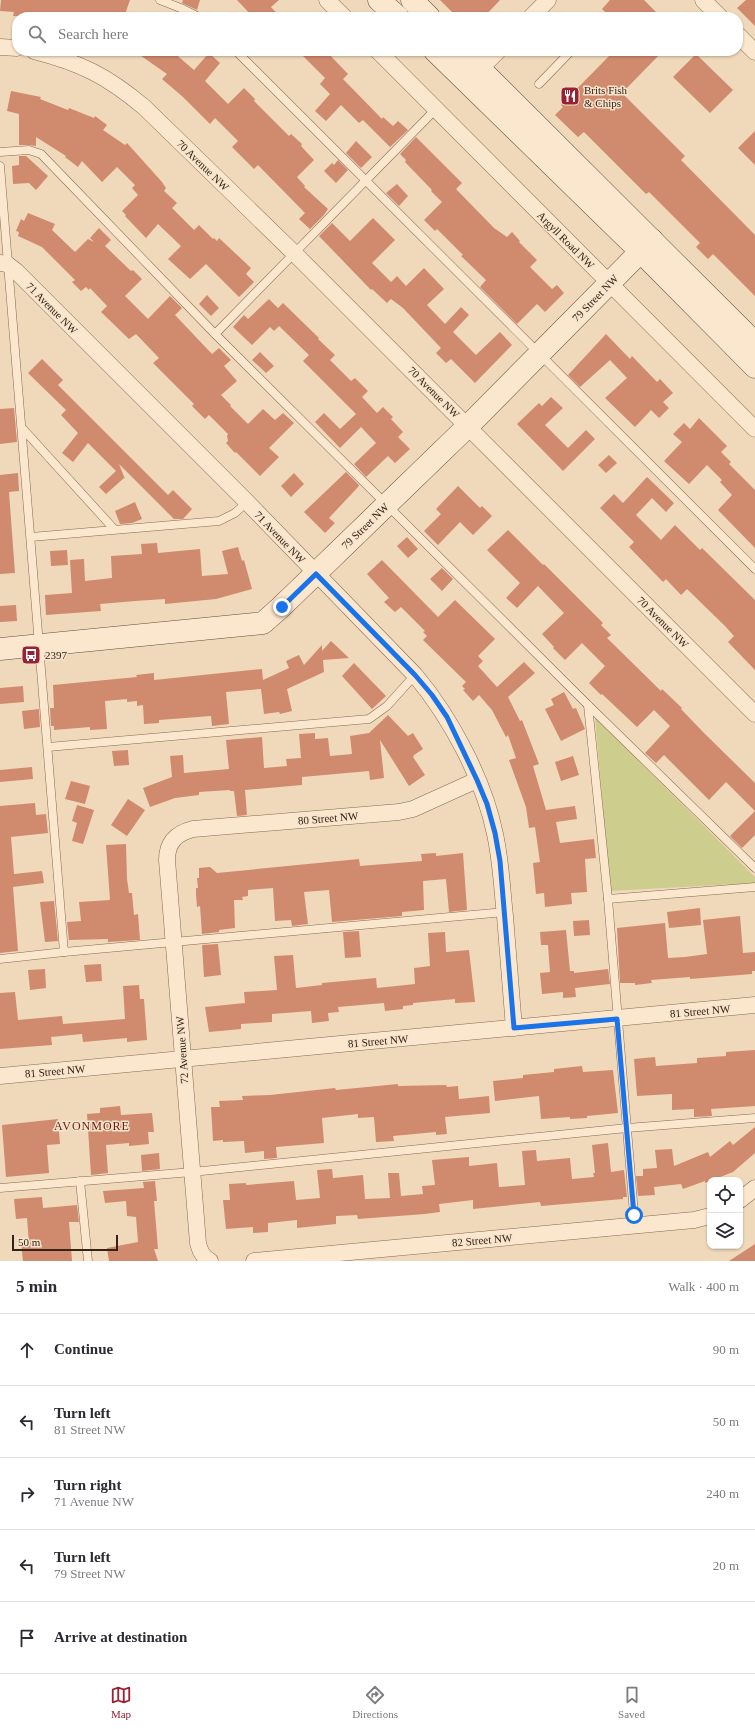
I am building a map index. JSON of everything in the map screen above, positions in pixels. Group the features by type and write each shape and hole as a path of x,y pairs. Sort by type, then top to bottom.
{"street":[{"path":"327,0 339,12"},
{"path":"379,0 392,12"},
{"path":"412,0 424,12"},
{"path":"538,12 548,0"},
{"path":"704,0 715,12"},
{"path":"743,40 755,52"},
{"path":"0,47 12,48"},
{"name":"70 Avenue NW","path":"50,56 82,66 106,78 124,90 144,107 294,253 755,714"},
{"name":"Argyll Road NW","path":"383,56 755,429"},
{"path":"442,56 474,75 646,246 755,367"},
{"path":"464,56 474,75"},
{"path":"474,75 493,56"},
{"path":"646,246 755,343"},
{"name":"79 Street NW","path":"0,648 263,623 282,607 388,505 646,246"},
{"name":"71 Avenue NW","path":"8,266 247,502 415,675 432,695 447,717 487,804 495,833 500,861 514,1028"},
{"name":"80 Street NW","path":"174,837 183,831 193,829 399,812 413,808 477,780"},
{"name":"72 Avenue NW","path":"174,837 167,853 192,1172 199,1251 209,1261"},
{"name":"81 Street NW","path":"0,1076 183,1060 755,1005"},
{"path":"743,1198 755,1188"},
{"name":"82 Street NW","path":"254,1261 635,1226 694,1220 707,1217"}],"lane":[{"path":"160,0 191,12"},
{"path":"241,56 755,569"},
{"path":"539,84 566,56"},
{"path":"215,334 436,108"},
{"path":"0,152 28,150 41,154 215,334 588,705 755,868"},
{"path":"0,166 64,952"},
{"path":"22,429 114,529"},
{"path":"31,537 219,521 235,513 247,502"},
{"path":"48,747 369,719 387,706 415,675"},
{"path":"588,705 608,899 635,1226"},
{"path":"608,899 755,888"},
{"path":"0,959 504,912"},
{"path":"0,1188 192,1172 626,1128 755,1118"},
{"path":"80,1181 88,1261"}],"green space":[{"path":"595,717 755,877 755,883 610,891"}],"building":[{"path":"1,0 130,0 126,12 0,11"},
{"path":"183,0 200,0 197,10 182,3"},
{"path":"237,0 279,0 271,7 276,12 248,12"},
{"path":"440,0 500,0 489,12 452,12"},
{"path":"610,0 644,0 656,12 605,12 602,9"},
{"path":"746,0 755,0 755,26 743,14 743,12 737,8"},
{"path":"141,56 178,56 194,70 206,56 212,56 220,63 205,81 228,104 244,88 255,99 254,101 289,136 291,134 302,144 301,146 314,160 297,177 305,186 304,187 328,209 324,215 310,229 299,219 305,213 258,165 254,169 232,147 238,141 215,118 210,124 183,97 162,79 167,74"},
{"path":"303,56 331,56 348,74 343,79 382,119 383,117 393,126 398,121 408,130 390,147 363,120 359,123 341,105 326,121 315,111 330,94 320,84 325,78"},
{"path":"609,56 658,56 622,93 685,156 681,160 755,235 755,296 713,254 708,259 696,247 700,243 649,192 646,194 584,132 578,137 555,115 563,107 561,105"},
{"path":"694,56 698,56 733,90 710,113 673,77"},
{"path":"11,91 41,97 40,99 68,110 69,108 94,118 95,116 107,125 103,130 125,145 127,143 162,182 166,188 164,191 177,203 172,208 194,230 199,225 213,239 214,238 217,241 219,238 251,268 246,274 254,282 239,297 206,264 190,279 168,259 181,246 158,224 146,238 125,216 126,215 122,211 138,195 132,188 135,185 117,167 102,182 82,161 78,167 65,157 66,156 36,137 36,146 19,145 19,114 7,111"},
{"path":"755,131 755,165 738,148"},
{"path":"416,137 462,183 456,189 494,228 507,237 512,232 520,241 519,242 537,260 530,267 552,289 557,285 564,293 545,312 537,304 517,324 480,287 486,280 461,256 463,255 437,229 435,231 424,220 442,202 405,162 406,160 400,154"},
{"path":"356,141 372,157 361,168 346,153"},
{"path":"19,156 26,156 48,176 36,190 29,183 13,184 12,166 19,165"},
{"path":"338,160 348,170 336,183 324,171 332,163 334,165"},
{"path":"397,184 408,196 399,206 386,193"},
{"path":"28,213 55,224 52,230 75,252 88,239 94,242 90,238 99,228 111,240 105,246 131,271 133,270 142,279 125,296 148,319 170,296 182,308 175,315 212,354 219,348 231,360 224,366 237,381 221,395 248,424 263,409 275,420 283,413 294,423 269,448 279,457 260,476 226,443 228,441 228,434 209,415 205,419 192,406 194,404 153,363 159,358 136,334 129,339 101,312 107,306 90,288 89,290 86,287 81,291 72,282 75,280 42,247 18,236 19,232 16,231 21,219 24,221"},
{"path":"373,218 395,240 372,263 391,282 397,276 406,286 424,268 444,289 427,305 445,324 461,307 469,315 453,332 476,355 500,332 512,345 475,383 451,359 446,363 436,353 441,348 403,308 391,299 387,303 372,289 371,290 319,236 332,223 350,241"},
{"path":"207,295 219,308 211,316 199,304"},
{"path":"269,299 278,308 283,303 319,338 318,339 335,355 330,360 351,381 355,378 368,391 362,397 377,413 383,407 393,417 391,419 403,432 398,437 410,449 395,463 388,456 366,477 354,464 376,443 361,427 340,448 315,422 324,413 340,429 356,414 303,361 309,355 279,326 274,331 270,327 252,345 233,327 244,315 248,319"},
{"path":"606,334 630,359 632,356 657,382 660,379 673,393 663,402 669,408 659,418 651,410 635,427 605,398 627,378 610,360 580,387 568,375"},
{"path":"260,352 274,366 266,373 252,360"},
{"path":"42,359 63,380 58,385 168,495 173,490 192,509 183,519 174,519 119,464 125,479 124,478 106,494 99,487 116,471 88,443 73,462 62,453 78,433 61,415 66,410 28,373"},
{"path":"551,397 563,408 545,425 568,448 586,430 595,439 563,471 517,424 539,403 542,406"},
{"path":"14,408 17,442 0,444 0,409"},
{"path":"699,418 727,446 721,452 731,462 729,464 755,490 755,548 718,510 732,495 720,482 722,480 707,465 689,484 664,461 682,442 673,434 684,423 690,429"},
{"path":"609,455 617,463 606,473 598,465"},
{"path":"346,472 359,485 329,518 335,523 325,533 304,512"},
{"path":"18,473 19,491 9,492 15,573 0,574 0,475"},
{"path":"294,473 304,484 291,497 281,486"},
{"path":"647,477 674,503 666,512 652,498 636,515 661,540 675,525 700,550 702,548 755,600 755,670 728,642 734,636 725,626 687,589 681,595 666,579 663,582 629,547 634,542 600,508 614,494 623,503"},
{"path":"458,486 480,508 482,506 492,516 473,535 460,522 438,545 424,531 441,514 436,509"},
{"path":"135,502 142,519 132,523 120,524 115,511"},
{"path":"508,530 603,623 601,625 611,635 607,638 661,691 662,689 682,708 681,709 704,733 755,783 755,811 726,782 709,800 664,755 656,763 645,753 670,726 654,710 637,727 602,694 601,695 589,683 605,666 582,643 565,660 553,648 554,647 542,634 564,613 538,586 517,608 506,598 520,583 487,550"},
{"path":"407,537 418,549 408,558 397,546"},
{"path":"157,543 158,553 200,549 202,576 228,574 222,551 238,547 242,561 244,560 252,589 216,599 165,604 165,599 100,604 101,611 46,615 45,595 72,593 70,560 84,559 85,581 112,578 111,556 142,554 141,544"},
{"path":"67,550 68,565 51,566 50,551"},
{"path":"382,560 438,617 455,600 495,639 478,656 483,661 478,666 497,687 524,662 535,673 508,697 520,721 522,720 539,764 533,766 546,810 575,806 577,819 556,822 560,843 594,839 596,858 585,859 587,892 571,893 572,904 545,907 544,893 536,894 533,863 540,862 535,827 529,828 526,807 509,760 516,758 508,735 506,737 492,710 479,695 473,701 463,690 465,689 462,686 466,682 423,640 427,636 423,632 425,631 401,607 395,612 384,602 389,598 367,574"},
{"path":"442,568 453,579 442,591 430,579"},
{"path":"16,605 17,621 0,622 0,606"},
{"path":"331,641 349,658 323,660 324,672 287,689 292,711 280,714 279,712 264,714 261,689 226,692 229,724 212,726 211,716 159,720 159,723 144,724 143,705 137,706 137,701 127,702 127,699 105,701 107,729 90,730 90,727 54,730 54,726 51,726 50,708 54,708 53,685 137,677 136,675 154,673 154,680 262,669 263,680 289,668 286,661 299,655 304,665 322,645 322,651"},
{"path":"354,663 386,696 372,709 342,676"},
{"path":"23,686 24,702 0,704 0,688"},
{"path":"564,692 573,709 576,708 585,729 561,741 545,709 554,705 551,699"},
{"path":"39,709 40,727 24,729 22,711"},
{"path":"388,715 408,736 413,733 423,749 413,757 425,775 409,786 380,740 384,778 370,780 369,771 302,777 302,785 245,790 247,815 237,816 234,791 199,792 199,795 175,798 150,807 143,788 172,777 170,756 183,755 184,773 229,769 226,740 262,737 264,768 287,766 286,759 301,758 299,734 315,733 315,739 328,738 330,756 352,754 350,736 369,733"},
{"path":"128,750 129,765 114,766 112,751"},
{"path":"573,756 579,775 561,781 555,762"},
{"path":"32,767 33,779 0,782 0,770"},
{"path":"71,781 90,786 85,804 65,799"},
{"path":"128,799 145,810 127,836 111,825"},
{"path":"35,803 36,815 46,814 48,833 11,837 14,874 42,871 44,883 13,887 18,951 0,953 0,806"},
{"path":"77,805 94,810 83,844 72,841 77,823 72,821"},
{"path":"755,811 755,835 742,848 730,836"},
{"path":"126,844 129,893 132,893 134,915 138,914 140,940 108,942 108,939 69,940 67,922 81,921 79,902 110,900 106,845"},
{"path":"436,853 436,856 463,853 467,910 449,912 446,879 423,881 424,910 402,912 402,916 332,922 329,890 304,892 308,924 292,926 291,920 275,921 273,888 248,890 248,896 242,897 243,900 234,900 235,928 202,934 200,906 197,907 196,894 196,888 198,888 197,878 199,878 199,868 210,867 217,873 359,859 360,866 422,861 421,854"},
{"path":"54,901 58,941 45,942 40,902"},
{"path":"700,908 701,925 669,928 667,912"},
{"path":"740,916 743,953 755,952 755,971 752,971 752,974 690,979 690,977 651,980 652,983 635,985 635,983 620,983 617,928 665,923 668,958 685,957 707,954 703,920"},
{"path":"589,920 590,935 574,936 573,921"},
{"path":"566,930 570,971 574,971 574,973 608,969 610,984 575,988 576,997 563,998 563,992 542,994 540,973 550,972 548,945 541,945 540,932"},
{"path":"359,931 361,957 345,958 343,932"},
{"path":"445,932 446,952 469,950 475,1002 455,1003 455,999 413,1003 413,1005 403,1006 403,1009 385,1011 384,1003 338,1007 339,1012 328,1013 329,1021 312,1023 311,1011 272,1014 272,1022 241,1024 241,1029 209,1032 205,1007 245,1003 244,992 277,990 274,956 293,955 296,988 322,985 322,983 376,978 377,988 415,984 414,968 430,966 428,933"},
{"path":"218,944 221,975 204,977 202,945"},
{"path":"101,964 102,981 86,982 84,965"},
{"path":"45,969 46,988 30,990 28,970"},
{"path":"139,985 140,999 144,999 147,1040 127,1042 127,1038 83,1042 82,1034 51,1037 52,1045 0,1049 0,993 15,992 18,1020 62,1016 63,1024 125,1019 123,986"},
{"path":"755,1050 755,1106 711,1109 712,1116 694,1117 694,1109 672,1110 672,1094 637,1096 634,1059 655,1057 656,1066 697,1063 697,1058 726,1056 726,1052"},
{"path":"582,1066 583,1072 613,1070 618,1113 587,1116 587,1118 570,1119 570,1117 541,1119 539,1096 495,1101 493,1081 523,1078 523,1075 554,1072 554,1069"},
{"path":"398,1084 398,1086 458,1086 459,1099 489,1096 490,1113 445,1117 447,1134 436,1135 436,1132 393,1136 394,1141 376,1142 374,1117 358,1118 358,1114 322,1118 324,1143 276,1147 277,1158 264,1159 264,1151 245,1153 244,1141 213,1141 211,1107 220,1107 219,1101 243,1100 242,1096 270,1095 335,1088 336,1090"},
{"path":"120,1106 121,1115 152,1113 154,1132 148,1132 149,1144 129,1146 129,1143 106,1145 108,1173 91,1175 87,1114 100,1113 100,1108"},
{"path":"58,1119 60,1144 47,1145 49,1173 6,1177 2,1125"},
{"path":"755,1127 755,1153 733,1172 720,1177 707,1177 707,1182 705,1183 705,1181 683,1189 681,1184 654,1187 655,1195 638,1196 636,1176 643,1176 643,1169 657,1168 655,1150 672,1149 674,1166 708,1152 710,1157 730,1141 733,1145"},
{"path":"608,1143 611,1172 624,1170 627,1197 623,1197 623,1199 541,1206 540,1202 473,1209 473,1200 439,1204 440,1212 425,1214 358,1219 357,1215 336,1216 336,1224 297,1228 297,1220 268,1223 268,1232 253,1233 253,1227 226,1229 223,1200 230,1200 229,1184 246,1183 246,1185 294,1181 296,1200 320,1198 317,1170 332,1169 333,1178 363,1175 365,1199 390,1198 388,1173 399,1173 401,1196 423,1194 422,1186 435,1185 432,1160 469,1157 469,1166 497,1163 499,1187 525,1185 522,1151 536,1150 537,1161 570,1158 572,1179 594,1177 593,1173 595,1173 592,1145"},
{"path":"159,1153 160,1169 142,1171 141,1155"},
{"path":"155,1181 157,1201 154,1201 158,1249 154,1249 158,1261 109,1261 107,1248 138,1242 136,1217 127,1216 126,1201 105,1203 103,1191 144,1188 143,1182"},
{"path":"42,1197 43,1208 77,1205 79,1222 69,1222 72,1261 23,1261 21,1243 29,1243 27,1218 16,1219 14,1199"},
{"path":"755,1244 755,1261 729,1261"}],"place":[{"name":"Brits Fish & Chips","path":"570,96"},
{"name":"2397","path":"31,655"}],"district":[{"name":"AVONMORE","path":"92,1126"}],"route":[{"path":"282,607 316,574 415,675 432,695 447,717 467,757 487,804 495,833 500,861 514,1028 617,1019 634,1215"}]}
